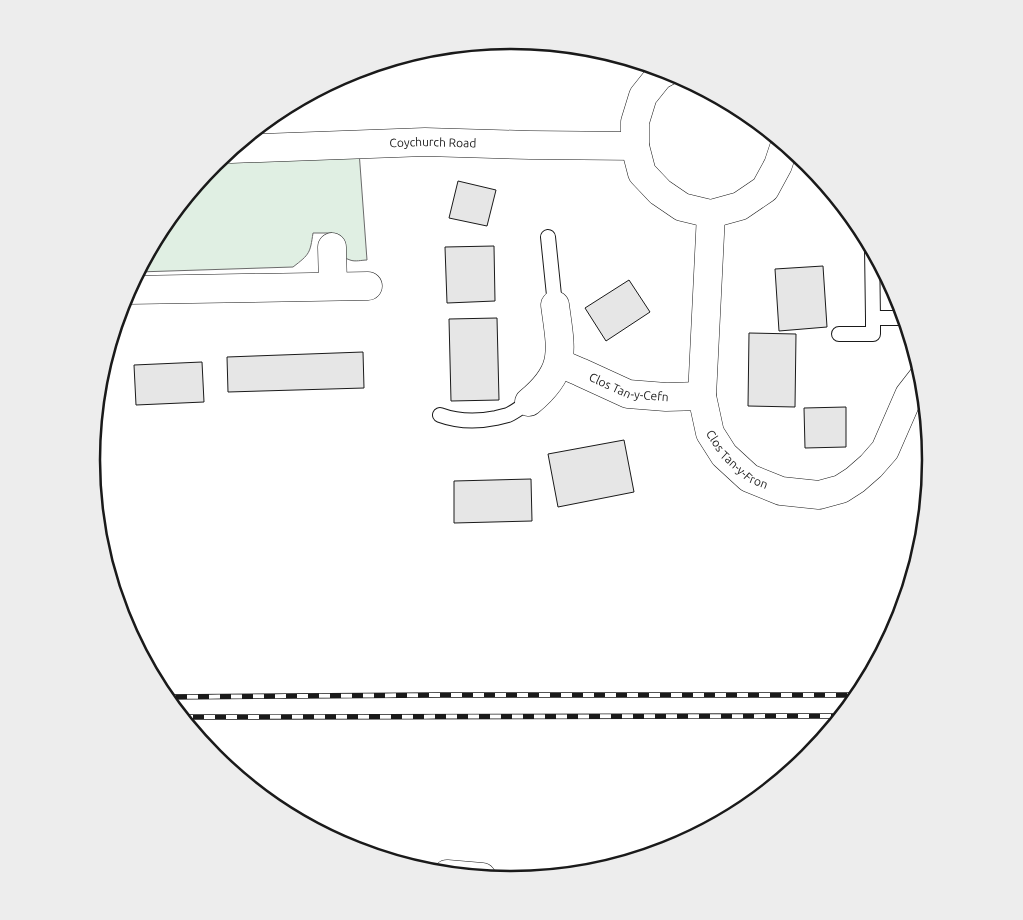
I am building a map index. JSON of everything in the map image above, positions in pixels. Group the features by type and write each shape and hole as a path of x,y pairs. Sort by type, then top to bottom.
{"street":[{"path":"659,76 643,96 635,122 635,146 642,173 660,192 682,207 711,214 740,206 765,190 778,165 783,151"},
{"name":"Coychurch Road","path":"243,149 425,142 635,146"},
{"name":"Clos Tan-y-Fron","path":"711,214 702,396 710,433 724,455 749,478 781,491 819,495 841,489 871,466 885,450 910,395 916,387"},
{"path":"332,247 333,286"},
{"path":"138,290 368,286"},
{"path":"529,402 541,392 553,376 559,363 560,342 555,305"},
{"name":"Clos Tan-y-Cefn","path":"559,363 628,394 666,397 702,396"}],"lane":[{"path":"548,237 555,305"},
{"path":"839,334 873,334 872,262"},
{"path":"873,318 897,318"},
{"path":"440,416 463,421 491,419 508,415 529,402"}],"green space":[{"path":"359,151 367,260 352,261 342,256 335,245 332,233 313,233 308,253 293,267 146,272 155,254 185,210 202,189 232,158"}],"building":[{"path":"458,181 496,190 487,226 449,218"},
{"path":"494,246 495,301 447,303 445,247"},
{"path":"823,266 827,327 779,331 775,269"},
{"path":"629,280 650,312 606,341 585,308"},
{"path":"497,318 499,400 451,401 449,319"},
{"path":"749,333 796,334 795,407 748,406"},
{"path":"363,352 364,388 228,392 227,357"},
{"path":"202,362 204,402 136,405 134,365"},
{"path":"846,407 846,447 805,448 804,408"},
{"path":"624,440 634,492 558,507 548,454"},
{"path":"531,479 532,521 454,523 454,481"}],"railway":[{"path":"176,697 848,695"},
{"path":"191,717 833,716"}]}
